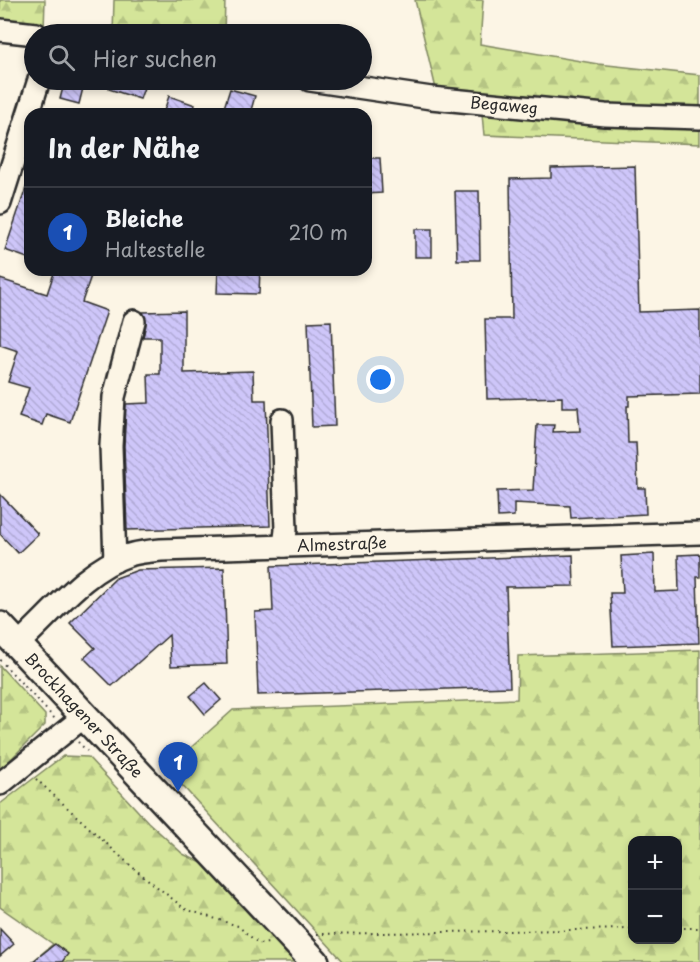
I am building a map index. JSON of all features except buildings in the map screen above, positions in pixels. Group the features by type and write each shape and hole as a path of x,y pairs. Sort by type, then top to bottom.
{"main road":[{"name":"Brockhagener Straße","path":"9,635 315,962"}],"street":[{"path":"0,30 24,33"},
{"name":"Begaweg","path":"372,89 443,100 605,115 700,117"},
{"path":"30,108 36,90"},
{"path":"0,203 24,127"},
{"path":"115,561 111,446 114,398 134,321"},
{"path":"282,420 286,530 284,546"},
{"name":"Almestraße","path":"9,635 104,566 129,555 160,550 700,532"},
{"path":"0,784 86,715"}],"path":[{"path":"22,766 131,866 185,909 238,926 259,944 295,940 303,934 628,929"},
{"path":"682,928 700,928"}],"green space":[{"path":"0,0 45,0 44,24 24,24 24,27 0,23"},
{"path":"114,0 225,0 224,24 113,24"},
{"path":"415,0 483,0 480,44 598,64 700,75 700,109 534,102 436,89"},
{"path":"482,114 700,125 700,144 484,135"},
{"path":"700,650 700,962 344,962 167,769 233,710 517,699 518,656"},
{"path":"0,666 45,715 45,725 0,770"},
{"path":"63,756 88,757 148,822 183,854 204,864 295,962 32,962 53,944 0,907 0,804"}],"place":[{"name":"Bleiche","path":"178,792"}]}
